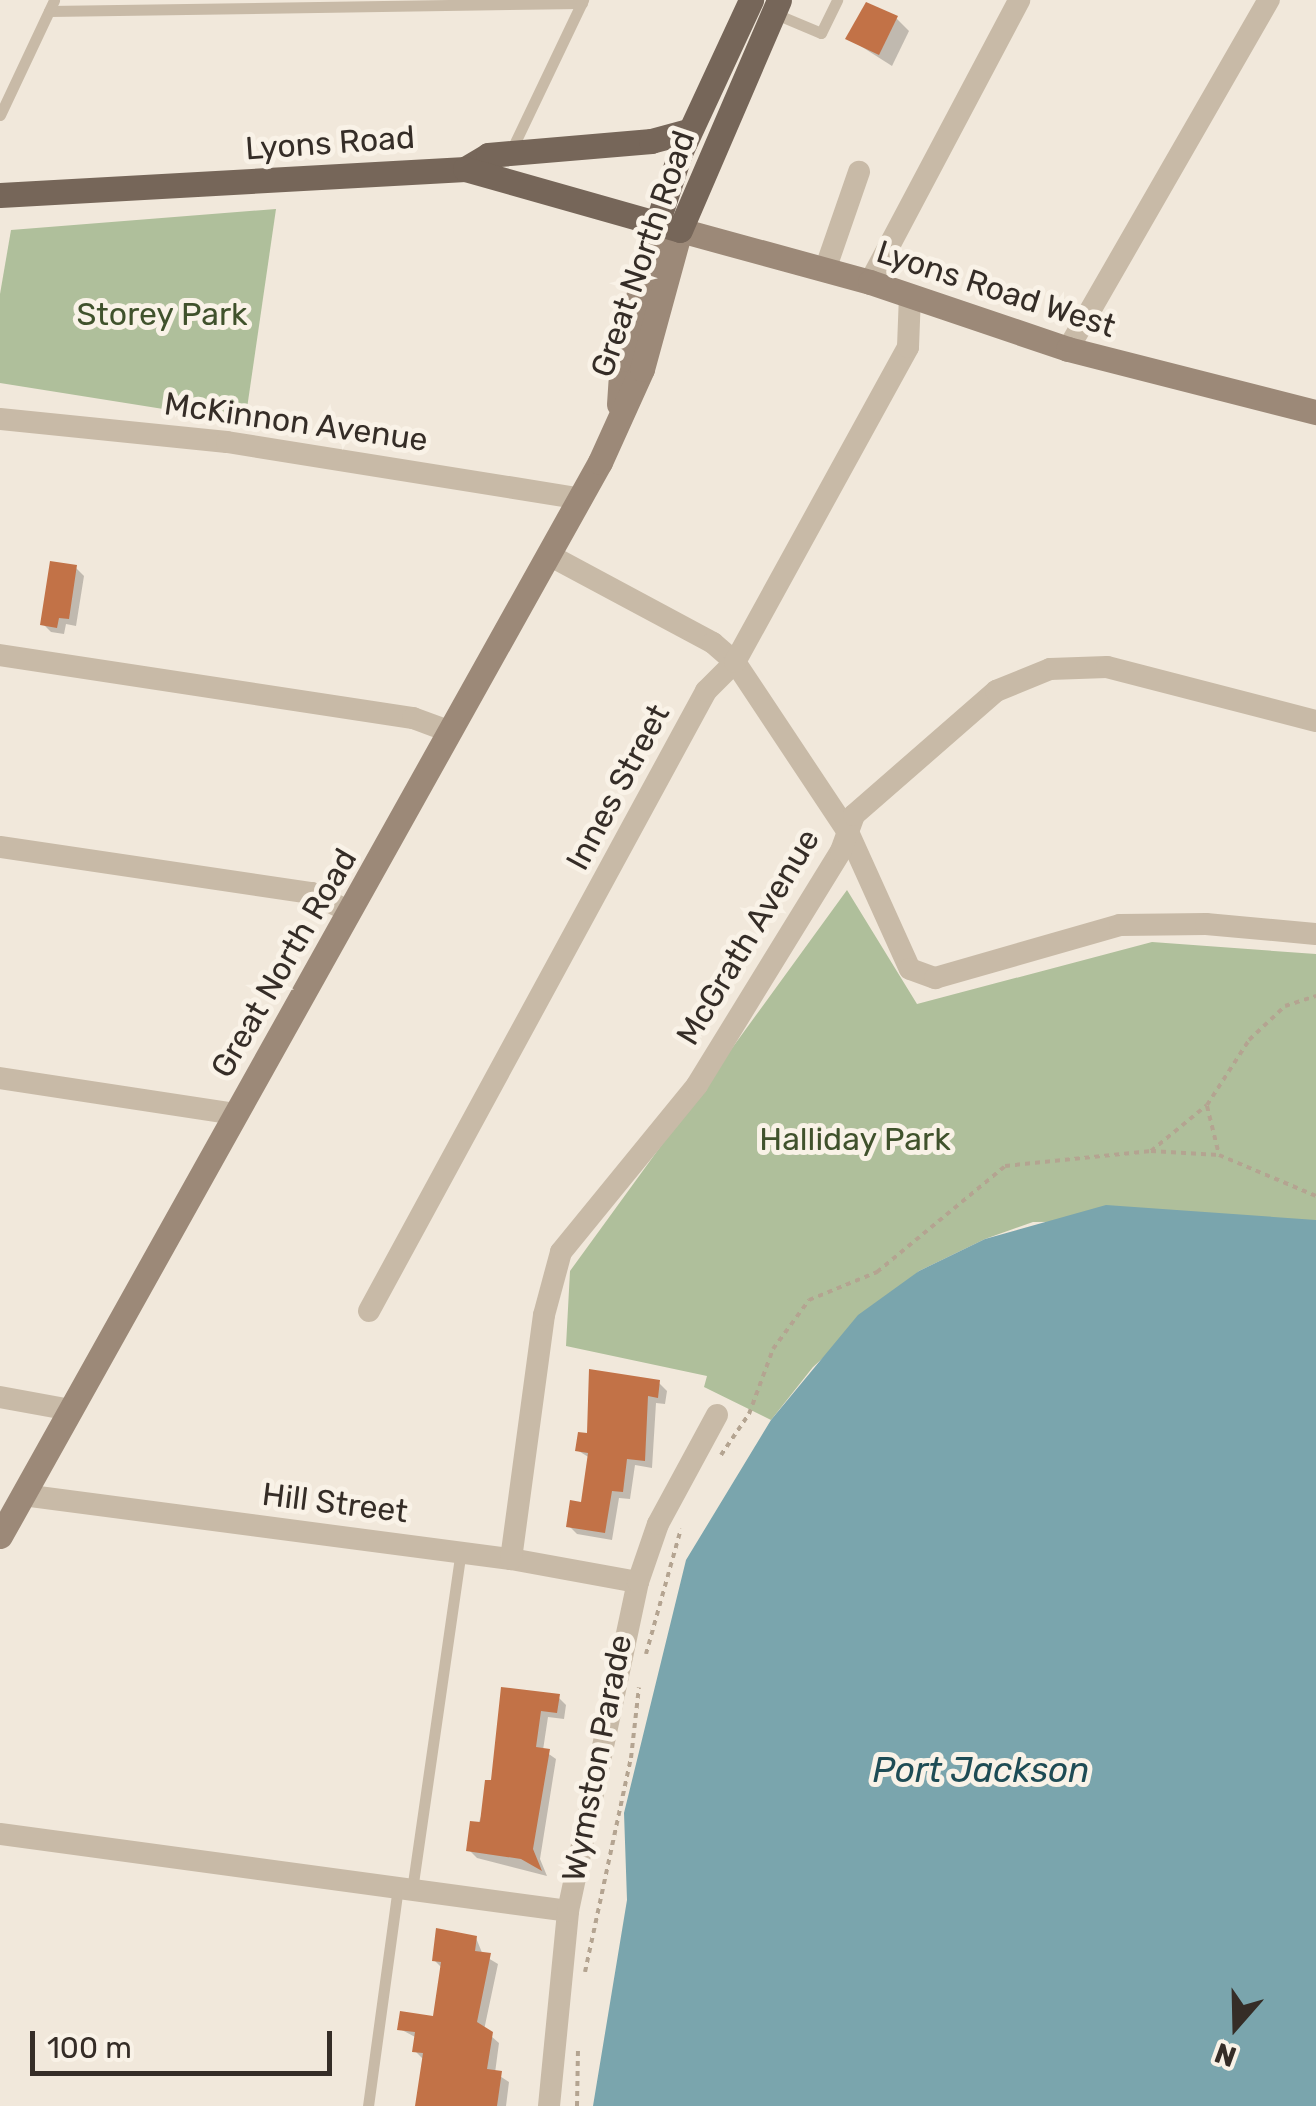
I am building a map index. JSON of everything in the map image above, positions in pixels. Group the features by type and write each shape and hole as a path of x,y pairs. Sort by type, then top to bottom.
{"main road":[{"name":"Great North Road","path":"668,227 690,132 764,4"},
{"name":"Great North Road","path":"0,1536 580,499 618,419 622,359 668,227 764,4"},
{"path":"464,170 488,155 650,141 690,132"},
{"name":"Lyons Road","path":"0,195 464,170 668,227"},
{"name":"Lyons Road West","path":"668,227 910,294 1068,349 1316,412"}],"street":[{"path":"870,282 1020,0"},
{"path":"1068,349 1269,0"},
{"path":"825,270 859,172"},
{"name":"Innes Street","path":"369,1311 706,691 734,662 908,347 910,294"},
{"name":"McKinnon Avenue","path":"0,419 227,442 580,499"},
{"path":"549,555 713,643 734,662 848,832 899,955 924,975 946,975 1120,925 1206,924 1316,934"},
{"path":"0,656 413,718 451,732"},
{"name":"McGrath Avenue","path":"511,1558 544,1315 561,1252 697,1085 848,832 854,815 965,715 1007,686 1050,669 1108,668 1316,721"},
{"path":"0,847 312,893 350,912"},
{"path":"0,1078 236,1114"},
{"path":"0,1397 71,1410"},
{"name":"Wymston Parade","path":"549,2106 568,1911 638,1582 658,1524 717,1416"},
{"name":"Hill Street","path":"23,1495 511,1558 638,1582"},
{"path":"0,1834 568,1911"}],"lane":[{"path":"764,4 821,33 836,0"},
{"path":"0,115 51,5 582,2 510,153"},
{"path":"368,2106 461,1552"}],"path":[{"path":"1152,1152 1207,1105 1250,1040 1284,1006 1316,996"},
{"path":"1207,1105 1219,1155"},
{"path":"716,1462 749,1414 773,1349 809,1300 877,1272 1004,1166 1152,1152 1219,1155 1316,1196"},
{"name":"Wymston Parade","path":"641,1669 686,1517"},
{"name":"Wymston Parade","path":"582,1983 631,1758 640,1683"},
{"path":"577,2106 578,2035"}],"green space":[{"name":"Storey Park","path":"276,209 245,422 0,383 0,294 11,230"},
{"name":"Halliday Park","path":"847,890 917,1004 1152,942 1316,954 1316,1220 1033,1222 985,1239 919,1271 813,1367 771,1420 704,1387 707,1376 566,1346 570,1271"}],"water":[{"name":"Port Jackson","path":"1106,1205 1316,1220 1316,2106 593,2106 627,1900 624,1813 686,1560 771,1420 858,1315 919,1271 985,1239"}],"building":[{"path":"866,2 898,16 879,55 845,39"},
{"path":"50,561 77,565 69,619 59,618 57,628 40,625"},
{"path":"589,1369 660,1380 658,1398 648,1396 645,1461 627,1459 623,1492 612,1491 605,1533 566,1527 570,1500 581,1502 588,1453 575,1451 578,1432 587,1433"},
{"path":"501,1687 560,1694 557,1713 541,1711 536,1747 550,1749 533,1849 542,1871 521,1859 466,1851 470,1821 480,1822 485,1780 491,1780"},
{"path":"436,1928 477,1936 475,1951 491,1953 477,2022 493,2032 487,2069 502,2071 497,2106 415,2106 423,2053 412,2052 415,2032 397,2030 400,2011 433,2016 441,1962 432,1961"}]}
